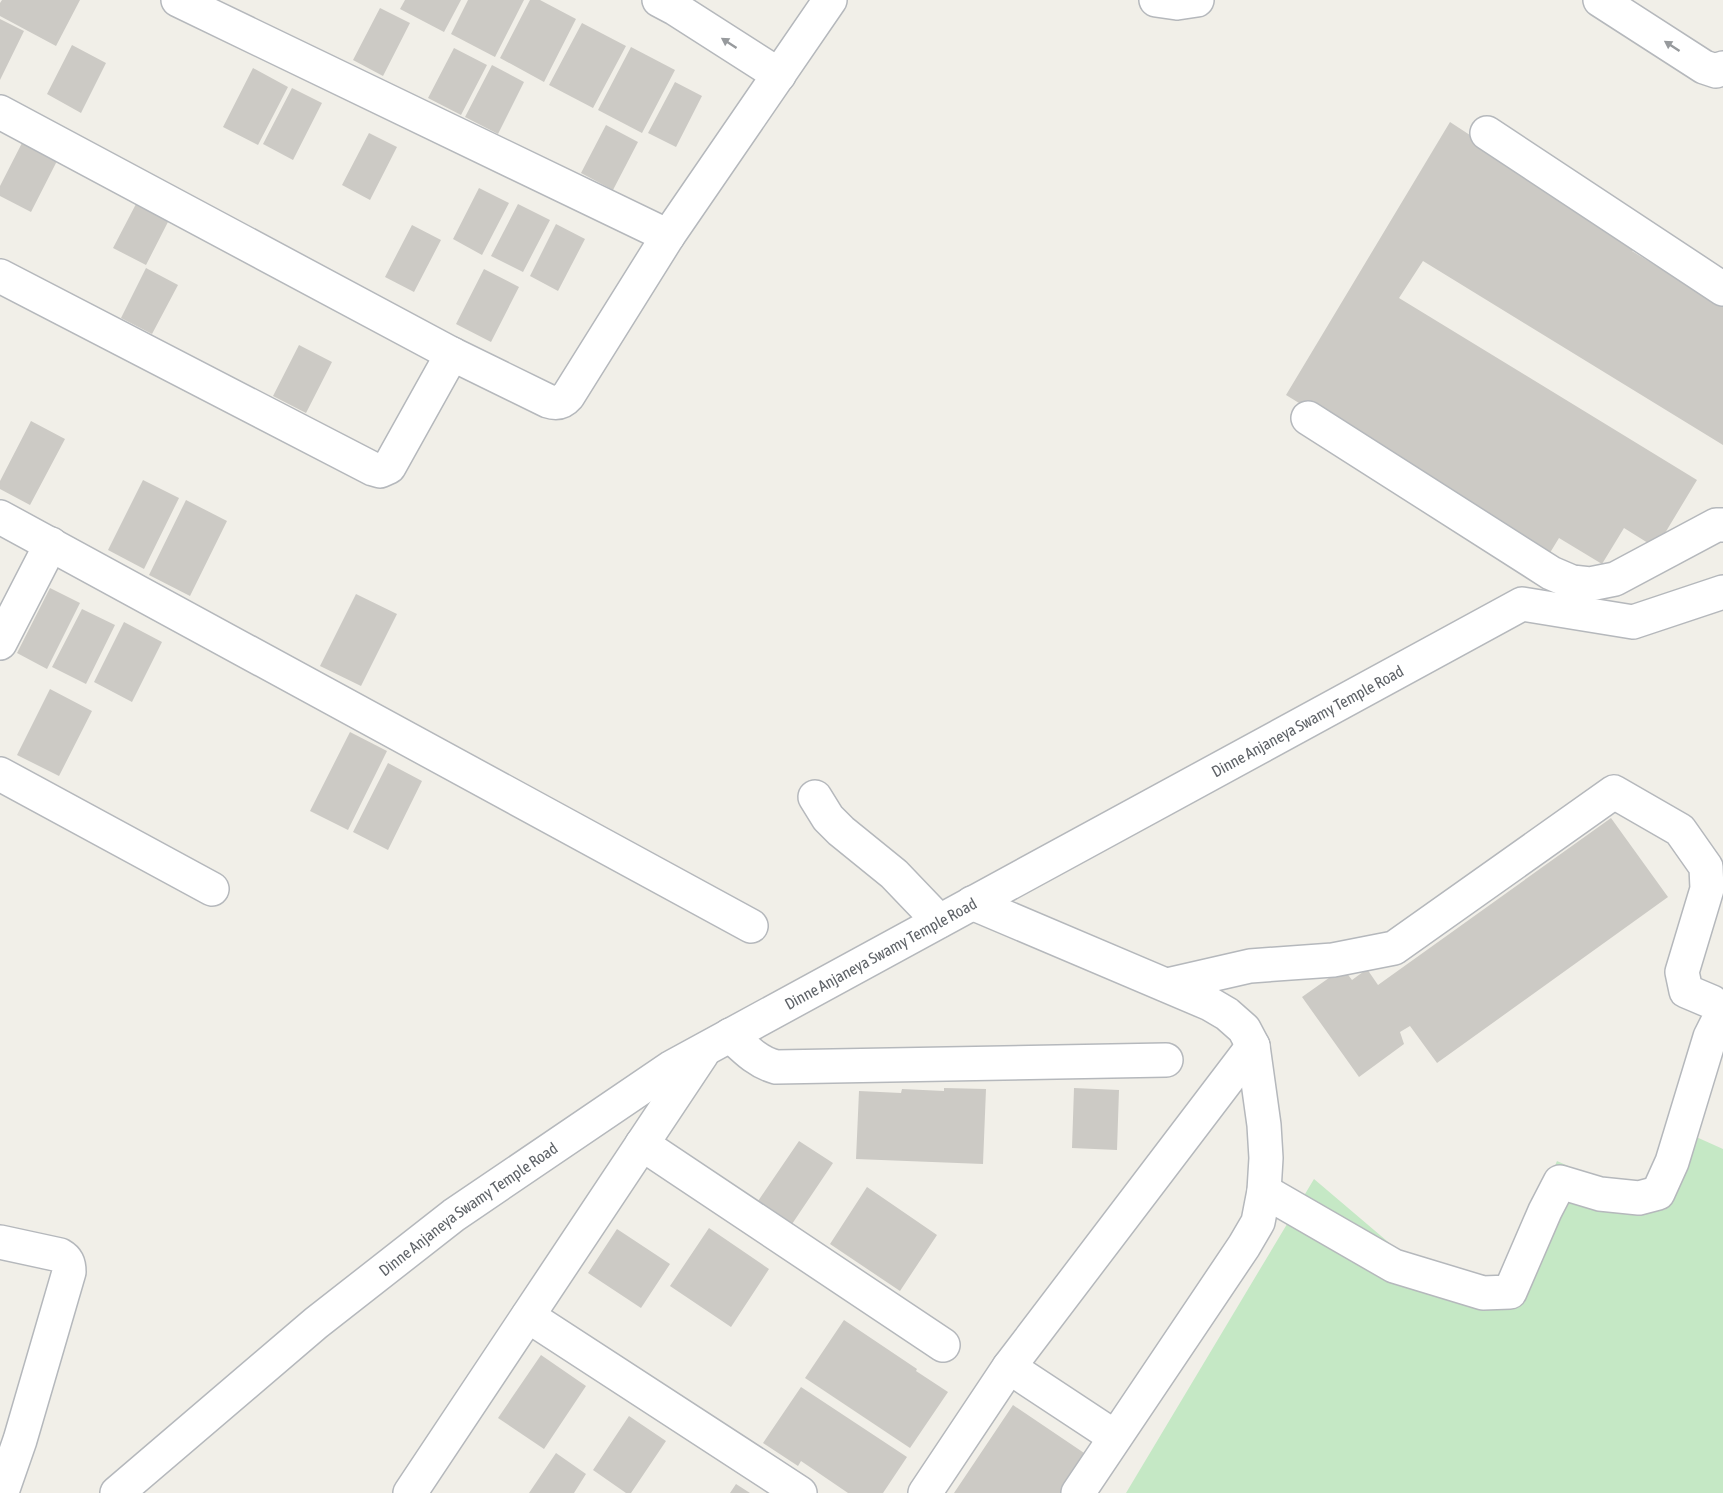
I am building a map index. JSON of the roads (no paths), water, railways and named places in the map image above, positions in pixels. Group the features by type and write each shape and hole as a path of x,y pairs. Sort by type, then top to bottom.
{"street":[{"path":"178,0 668,236"},
{"path":"1156,0 1177,3 1197,0"},
{"path":"1600,0 1704,67 1716,71 1723,68"},
{"path":"672,3 778,75"},
{"path":"0,112 452,354 555,403 562,402 568,396 668,236 778,75 822,3"},
{"path":"1487,134 1723,289"},
{"path":"0,276 380,471 389,467 452,354"},
{"path":"1308,418 1551,573 1572,582 1590,584 1615,579 1716,525 1723,525"},
{"path":"0,517 751,926"},
{"path":"0,642 51,544"},
{"name":"Dinne Anjaneya Swamy Temple Road","path":"117,1493 316,1323 454,1215 672,1067 718,1041 1522,604 1634,622 1723,592"},
{"path":"0,774 212,890"},
{"path":"1167,985 1250,966 1332,960 1394,948 1614,792 1680,830 1706,867 1707,889 1682,972 1686,991 1712,1002 1722,1013 1710,1037 1672,1162 1658,1193 1639,1198 1600,1194 1560,1182 1510,1292 1483,1293 1394,1266 1264,1191"},
{"path":"815,797 828,818 841,831 894,874 939,921"},
{"path":"972,903 1210,1004 1227,1014 1244,1029 1252,1046 1264,1125 1266,1158 1264,1191 1258,1222 1078,1493"},
{"path":"415,1491 642,1144 718,1041 776,1067 1166,1060"},
{"path":"925,1493 1009,1367 1252,1046"},
{"path":"642,1144 943,1345"},
{"path":"0,1242 60,1255 66,1258 69,1264 69,1272 5,1490"},
{"path":"528,1316 800,1493"},
{"path":"1009,1367 1115,1437"}]}
